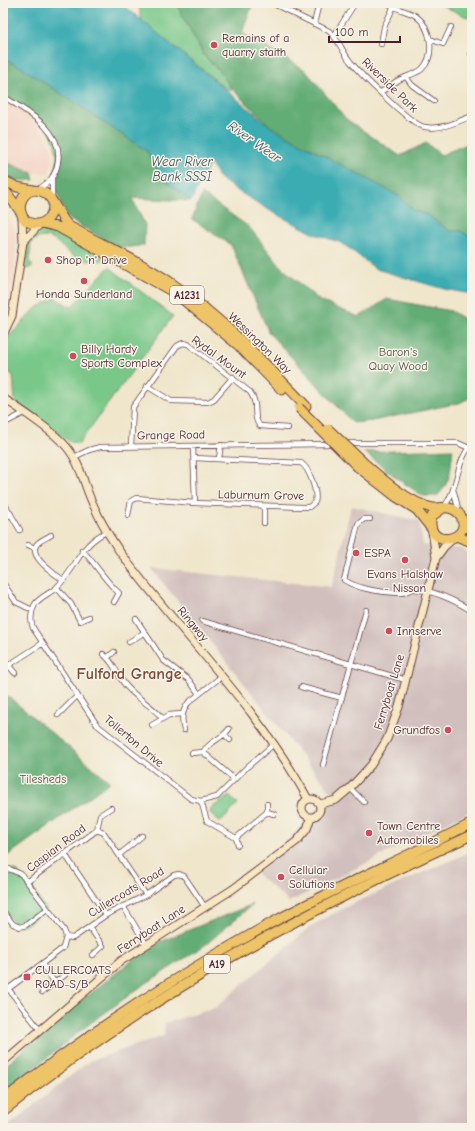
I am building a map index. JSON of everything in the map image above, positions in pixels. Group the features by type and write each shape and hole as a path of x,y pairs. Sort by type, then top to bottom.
{"highway":[{"name":"Wessington Way","path":"3,180 16,187 35,190 47,194 60,216 69,226 158,274 181,290 234,333 303,407"},
{"path":"3,188 21,214"},
{"path":"21,214 22,198 35,190"},
{"path":"41,224 51,216 53,202"},
{"name":"Wessington Way","path":"21,214 31,223 58,227 175,293 238,345 389,492 417,510 441,538 449,539 455,537 472,542"},
{"name":"Wessington Way","path":"361,465 412,499 424,505 455,510 472,531"},
{"path":"432,529 432,516 443,508"},
{"path":"455,537 462,528 461,517"},
{"name":"A19","path":"3,1100 69,1051 194,968 324,895 472,824"},
{"name":"A19","path":"3,1111 41,1080 91,1046 208,970 261,938 328,903 472,836"}],"street":[{"name":"Riverside Park","path":"272,3 334,36 350,61 381,92 419,126 432,128 449,125 472,116"},
{"path":"314,24 319,3"},
{"path":"334,36 355,3"},
{"path":"381,92 422,68 429,53 430,39 426,26 415,16 393,8 388,3"},
{"path":"381,44 384,27 393,8"},
{"path":"430,39 443,44 451,27"},
{"path":"406,77 412,85 434,102"},
{"path":"3,96 32,115 51,134 59,157 58,166 52,179 53,202"},
{"path":"35,190 52,179"},
{"path":"3,335 12,316 23,242 21,214"},
{"path":"23,242 41,224"},
{"name":"Rydal Mount","path":"131,447 132,412 135,403 177,346 183,343 188,344 233,377 254,398 256,403 256,419 260,426 288,428"},
{"path":"147,386 171,401 208,402 214,399 233,377"},
{"path":"3,398 60,440 74,457"},
{"path":"3,424 24,413"},
{"name":"Grange Road","path":"74,457 100,447 362,443 458,443 470,446"},
{"path":"219,458 220,445"},
{"path":"193,446 195,503"},
{"path":"443,508 454,492 461,463 470,446"},
{"name":"Ringway","path":"74,457 91,501 106,532 129,565 222,676 285,758 308,799"},
{"name":"Laburnum Grove","path":"128,515 131,501 136,498 195,503 303,508 312,505 315,502 315,494 305,465 292,461 194,458"},
{"path":"454,492 461,517"},
{"path":"3,501 20,530"},
{"path":"264,507 264,523"},
{"path":"3,519 11,514"},
{"path":"370,519 364,519 358,524 344,580 350,584 385,592 402,594 413,588 446,596 472,611"},
{"name":"Ferryboat Lane","path":"320,804 336,800 350,788 371,765 387,739 399,707 436,558 432,529"},
{"path":"3,584 16,602 32,610 40,599 57,588 82,550 95,538 106,532"},
{"path":"35,548 39,541 51,535"},
{"name":"Ferryboat Lane","path":"436,558 444,547 455,537"},
{"path":"28,545 35,548 40,560 63,580"},
{"path":"82,550 100,569 109,584 119,593 114,602"},
{"path":"57,588 71,604 80,621 88,618"},
{"name":"Tollerton Drive","path":"32,610 31,623 33,628 97,724 185,796 201,801"},
{"path":"323,765 366,610"},
{"path":"136,619 163,660 189,680 199,694"},
{"path":"202,621 406,680"},
{"path":"129,642 145,632"},
{"path":"10,665 43,644"},
{"path":"108,657 114,652"},
{"path":"103,654 108,657 122,682 130,691 157,712 162,718"},
{"path":"3,658 15,673"},
{"path":"184,730 182,714 188,703 222,676"},
{"path":"301,687 342,698"},
{"path":"58,715 77,696"},
{"path":"152,725 169,715 182,714"},
{"path":"192,753 203,752 212,741 225,735 229,729"},
{"path":"225,735 230,740"},
{"path":"238,846 236,838 207,821 201,801 217,797 234,779 274,744"},
{"path":"203,752 234,779"},
{"path":"350,788 364,802"},
{"path":"308,799 316,800 320,804 318,813 311,817 306,815 302,810 303,803 308,799"},
{"path":"267,804 267,812"},
{"name":"Caspian Road","path":"27,882 64,853 97,830 100,814 111,808"},
{"path":"236,838 267,812"},
{"path":"267,812 274,814"},
{"name":"Ferryboat Lane","path":"3,1062 106,973 146,944 205,907 256,872 296,841 307,829 311,817"},
{"name":"Caspian Road","path":"97,830 104,833 146,895"},
{"path":"119,855 142,836"},
{"path":"64,853 106,915"},
{"path":"3,871 7,869 16,870 64,930 66,937 62,948 8,989"},
{"name":"Cullercoats Road","path":"66,937 73,938 106,915 146,895 174,875 180,874 184,876 205,907"},
{"path":"124,906 146,944"},
{"path":"3,911 13,924 20,927 26,925 47,909"},
{"name":"Cullercoats Road","path":"89,927 103,946 93,954"},
{"path":"42,964 55,982"},
{"path":"42,992 65,975"},
{"path":"3,982 40,1030"}],"shaded area":[{"path":"3,87 47,137 52,149 53,162 48,173 32,173 3,161"},
{"path":"7,215 16,234 15,261 9,311 3,324 3,218"},
{"path":"351,506 419,521 423,545 461,549 472,555 472,810 289,902 257,874 332,793 151,568 332,587"},
{"path":"472,851 472,1128 6,1128 89,1061 164,1036 165,1023 215,1008 311,926 352,904"}],"green space":[{"path":"138,3 180,3 179,9 204,56 221,73 232,89 229,91 142,21"},
{"path":"180,3 253,3 242,33 305,70 346,119 400,156 426,143 441,155 472,142 472,238 461,231 449,231 428,215 414,211 399,196 271,127 232,89 221,73 204,55 179,9"},
{"path":"437,3 472,3 471,19"},
{"path":"3,55 147,151 161,177 191,201 132,198 145,225 144,245 132,247 117,247 67,218 52,179 55,173 57,159 53,139 42,123 3,96"},
{"path":"3,161 32,173 34,180 4,181"},
{"name":"Baron's Quay Wood","path":"202,194 249,227 281,267 320,301 359,317 387,299 451,311 472,324 472,397 459,403 372,421 353,423 269,333 231,245 192,219"},
{"path":"47,228 57,230 108,259 92,261 77,258 56,241 45,237 31,242 29,263 32,264 32,267 25,269 23,267 23,260 28,243 35,234"},
{"name":"Billy Hardy Sports Complex","path":"109,267 173,316 79,443 70,442 15,402 13,375 3,369 3,343 35,309 55,298 71,307"},
{"path":"453,449 450,475 442,491 437,496 423,496 398,479 364,452"},
{"name":"Tilesheds","path":"3,692 110,782 3,859"},
{"path":"229,796 238,804 221,822 210,813 211,808"},
{"path":"16,870 47,909 26,925 17,926 3,911 3,871"},
{"path":"253,904 205,945 139,988 84,1028 3,1093 3,1068 42,1032 150,946"}],"water":[{"path":"3,3 121,3 271,127 399,196 414,211 428,215 449,231 461,231 472,238 472,294 444,289 376,269 342,243 315,234 274,213 238,191 219,178 210,163 191,201 161,177 147,151 24,69 3,58"}],"place":[{"name":"Remains of a quarry staith","path":"214,45"},
{"name":"Shop 'n' Drive","path":"48,260"},
{"name":"Honda Sunderland","path":"84,281"},
{"name":"Billy Hardy Sports Complex","path":"73,356"},
{"name":"ESPA","path":"356,553"},
{"name":"Evans Halshaw - Nissan","path":"405,560"},
{"name":"Innserve","path":"389,631"},
{"name":"Grundfos","path":"448,730"},
{"name":"Town Centre Automobiles","path":"369,833"},
{"name":"Cellular Solutions","path":"281,877"},
{"name":"CULLERCOATS ROAD-S/B","path":"27,977"}],"district":[{"name":"Fulford Grange","path":"129,673"}],"water label":[{"name":"River Wear","path":"255,141"},
{"name":"Wear River Bank SSSI","path":"182,168"}]}
